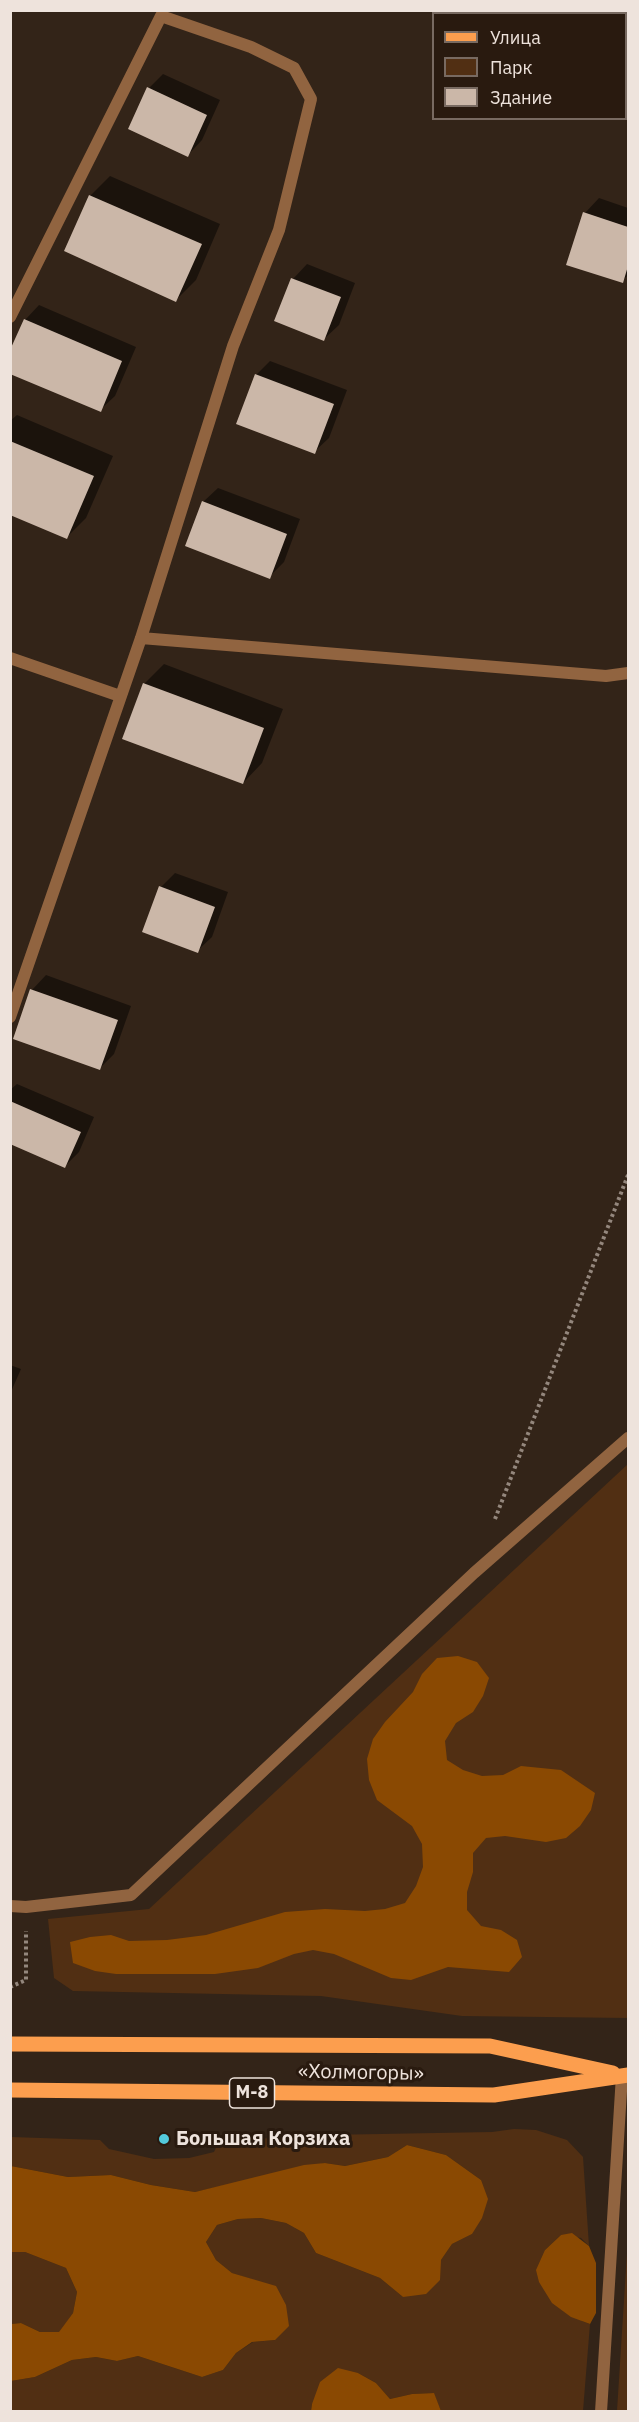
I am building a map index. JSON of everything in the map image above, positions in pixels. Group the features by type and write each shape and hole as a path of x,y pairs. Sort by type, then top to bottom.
{"main road":[{"name":"«Холмогоры»","path":"10,2044 490,2046 625,2075"},
{"name":"«Холмогоры»","path":"10,2090 494,2095 625,2075"}],"street":[{"path":"10,317 161,16 250,47 294,68 311,99 279,230 233,346 141,638 10,1017"},
{"path":"141,638 606,676 628,673"},
{"path":"10,658 120,696"},
{"path":"10,1906 26,1907 131,1895 474,1573 628,1438"},
{"path":"601,2412 625,2075"}],"path":[{"path":"491,1529 628,1175"},
{"path":"10,1987 26,1980 26,1907"}],"green space":[{"path":"628,1464 628,2018 462,2016 321,1996 73,1991 54,1978 48,1919 149,1909"},
{"path":"514,2129 536,2130 567,2140 583,2157 589,2246 581,2238 561,2235 545,2250 582,2321 590,2324 583,2411 441,2411 433,2393 412,2394 390,2399 376,2383 358,2373 312,2404 311,2411 11,2412 11,2381 35,2377 72,2360 96,2357 117,2361 138,2356 202,2377 223,2370 236,2353 253,2342 275,2340 251,2279 232,2273 216,2260 206,2242 217,2225 238,2219 261,2218 286,2223 304,2233 316,2253 380,2278 403,2297 441,2260 452,2244 472,2234 481,2180 446,2155 407,2145 388,2157 345,2166 325,2163 195,2192 151,2185 111,2175 68,2177 11,2166 11,2137 100,2140 109,2149 154,2159 189,2158 214,2152 219,2141 325,2135 492,2132"},
{"path":"628,2237 628,2411 617,2411"},
{"path":"11,2252 25,2252 66,2268 77,2292 73,2313 59,2333 40,2332 21,2323 11,2324"}],"shaded area":[{"path":"458,1656 477,1662 489,1678 483,1696 473,1712 456,1723 445,1741 447,1760 463,1770 482,1776 503,1775 521,1766 561,1770 595,1793 591,1810 580,1826 566,1838 546,1842 505,1836 486,1838 473,1853 473,1872 467,1892 467,1910 481,1926 501,1930 517,1940 522,1957 509,1972 448,1967 411,1980 391,1978 334,1954 313,1950 294,1954 258,1968 215,1974 116,1974 95,1971 73,1963 70,1942 90,1937 111,1935 129,1941 167,1940 206,1935 285,1912 325,1909 365,1911 385,1909 405,1903 416,1886 423,1867 422,1844 412,1826 377,1800 369,1780 367,1759 373,1739 385,1722 413,1692 422,1674 437,1658"},
{"path":"407,2145 446,2155 481,2180 488,2199 482,2218 472,2234 452,2244 441,2260 440,2280 426,2294 403,2297 380,2278 316,2253 304,2233 286,2223 261,2218 238,2219 217,2225 206,2242 216,2260 232,2273 276,2286 286,2305 289,2326 275,2340 252,2342 236,2353 223,2370 202,2377 138,2356 117,2361 96,2357 72,2360 35,2377 11,2381 11,2324 21,2323 40,2332 59,2332 73,2313 77,2292 66,2268 25,2252 11,2252 11,2166 68,2177 111,2175 151,2185 195,2192 304,2165 325,2163 345,2166 388,2157"},
{"path":"572,2233 589,2246 596,2263 596,2313 590,2324 571,2317 552,2303 539,2282 536,2270 545,2250 561,2235"},
{"path":"338,2368 358,2373 376,2383 390,2399 412,2394 434,2393 441,2411 311,2411 320,2382"}],"building":[{"path":"147,87 207,115 188,157 128,129"},
{"path":"89,195 202,244 176,302 64,251"},
{"path":"583,212 628,227 628,266 623,283 566,265"},
{"path":"291,278 341,297 324,341 274,321"},
{"path":"24,319 122,361 101,412 10,374 10,350"},
{"path":"255,374 334,404 315,454 236,424"},
{"path":"10,441 94,476 67,539 10,515"},
{"path":"202,501 287,534 270,579 185,546"},
{"path":"143,683 264,728 243,784 122,739"},
{"path":"159,886 215,907 198,953 142,932"},
{"path":"30,989 118,1020 100,1070 13,1039"},
{"path":"10,1101 81,1132 65,1168 10,1144"}],"place":[{"name":"Большая Корзиха","path":"164,2139"}]}
